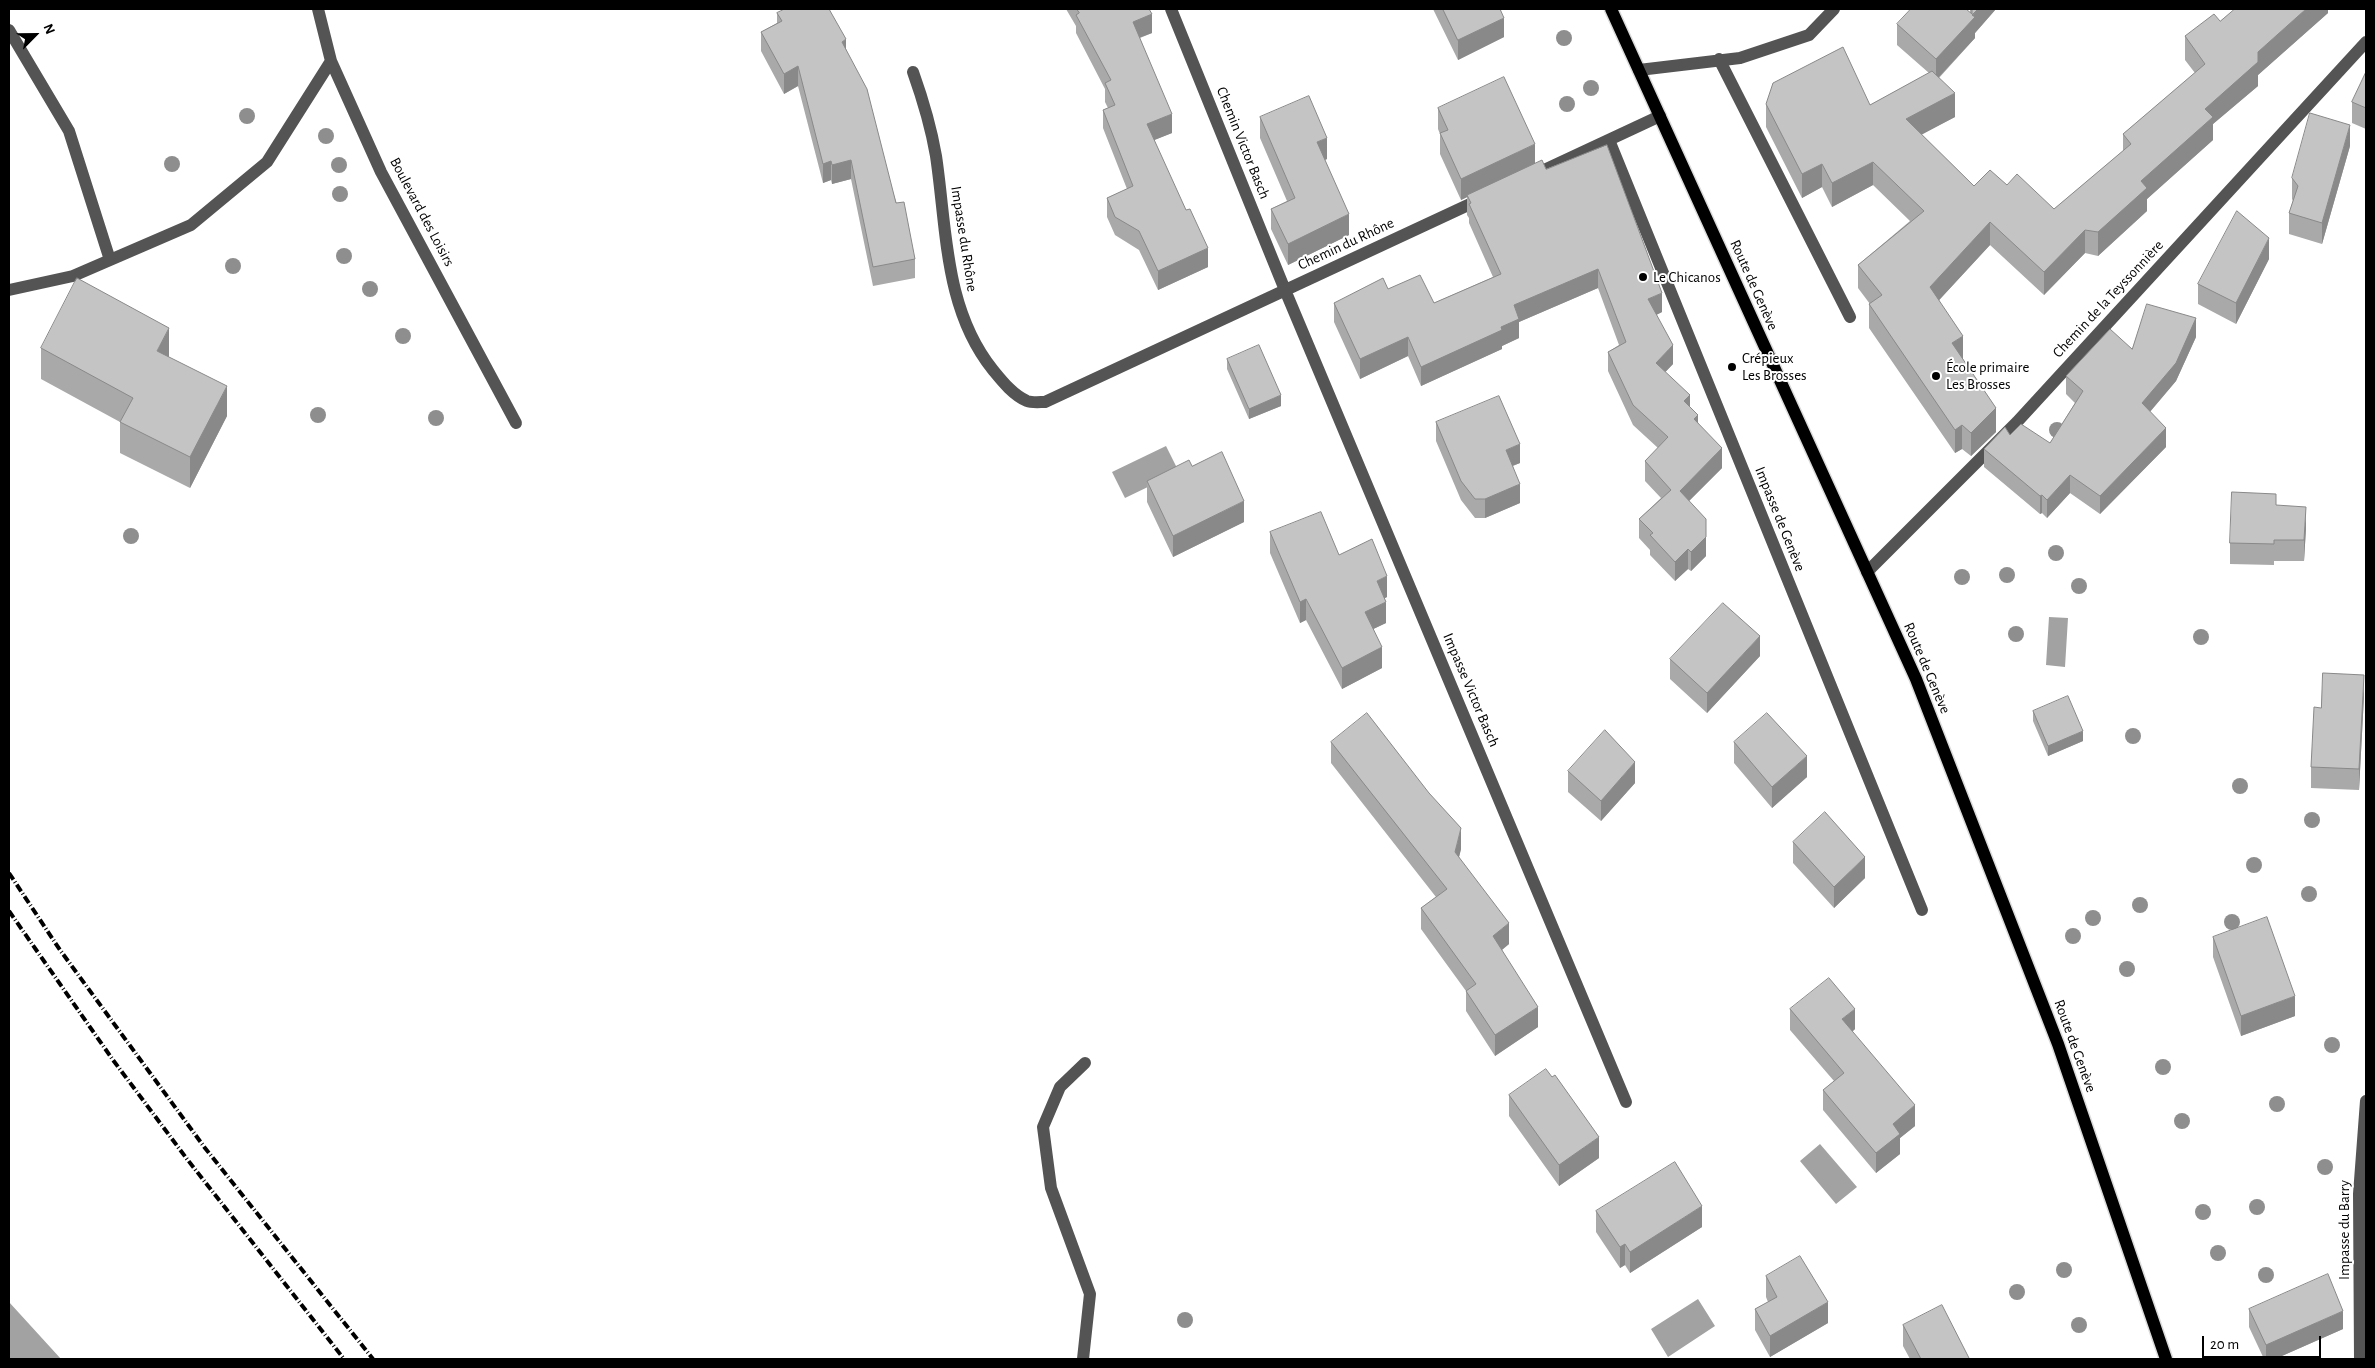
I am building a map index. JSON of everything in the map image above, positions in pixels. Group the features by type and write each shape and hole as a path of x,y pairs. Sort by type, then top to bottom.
{"main road":[{"name":"Route de Genève","path":"1611,9 1916,679 2058,1044 2166,1359"}],"street":[{"name":"Boulevard des Loisirs","path":"318,9 332,61 381,172 516,423"},
{"name":"Chemin Victor Basch","path":"1171,9 1285,290"},
{"path":"1639,70 1740,58 1809,35 1834,9"},
{"path":"9,30 69,131 110,260"},
{"name":"Chemin de la Teyssonnière","path":"1867,572 2017,422 2366,42"},
{"path":"1719,59 1850,317"},
{"path":"9,290 73,276 191,226 267,162 332,61"},
{"name":"Impasse du Rhône","path":"913,72 924,104 936,155 948,259 957,300 970,334 989,365 1004,384 1027,401 1046,402"},
{"path":"1526,179 1660,116"},
{"name":"Impasse de Genève","path":"1609,140 1922,910"},
{"name":"Chemin du Rhône","path":"1046,402 1490,195"},
{"name":"Impasse Victor Basch","path":"1285,290 1626,1102"},
{"path":"1083,1359 1090,1294 1051,1188 1043,1127 1060,1087 1086,1063"},
{"name":"Impasse du Barry","path":"2360,1359 2359,1194 2366,1101"}],"shaded area":[{"path":"1166,446 1179,472 1125,498 1112,472"},
{"path":"2049,617 2068,618 2065,667 2046,665"},
{"path":"1820,1144 1857,1187 1836,1204 1800,1161"},
{"path":"1698,1299 1715,1326 1668,1357 1651,1329"},
{"path":"9,1302 61,1359 9,1359"}],"building":[{"path":"785,9 829,9 846,39 842,42 867,89 896,203 904,202 915,259 873,267 851,160 832,165 831,161 823,164 798,66 784,74 761,32 782,21 777,13"},
{"path":"1077,9 1149,9 1152,14 1133,22 1172,114 1147,124 1186,210 1190,209 1208,248 1158,271 1139,231 1115,217 1107,198 1133,186 1103,110 1115,105 1105,83 1111,80 1076,15 1079,13"},
{"path":"1443,9 1500,9 1504,18 1458,40"},
{"path":"1911,9 1966,9 1972,14 1972,9 1978,9 1972,15 1975,17 1936,59 1897,24"},
{"path":"2235,9 2306,9 2258,52 2258,62 2205,109 2213,117 2141,181 2147,188 2098,232 2085,230 2044,272 1990,222 1930,287 1963,336 1952,343 1996,408 1971,433 1962,425 1955,430 1869,304 1882,295 1858,265 1924,211 1873,162 1832,183 1822,164 1802,174 1766,104 1773,83 1843,47 1870,105 1932,71 1955,93 1906,119 1974,186 1990,170 2007,185 2017,174 2054,209 2131,144 2123,134 2205,64 2185,36 2214,14 2220,21"},
{"path":"2366,72 2366,108 2352,102"},
{"path":"1504,77 1535,144 1461,179 1440,133 1448,130 1438,108"},
{"path":"1309,96 1327,138 1317,142 1349,214 1288,244 1271,209 1295,198 1260,117"},
{"path":"2310,113 2350,125 2322,223 2289,213 2298,186 2292,178"},
{"path":"1607,145 1662,293 1648,299 1673,345 1656,363 1690,395 1684,401 1698,415 1694,419 1722,448 1680,491 1706,519 1706,537 1691,552 1688,549 1675,562 1650,535 1653,533 1639,519 1671,490 1645,461 1668,437 1633,405 1608,352 1626,342 1598,269 1514,305 1519,319 1501,327 1502,330 1421,367 1408,337 1360,359 1334,303 1383,278 1388,289 1420,275 1434,303 1501,274 1469,204 1471,203 1467,195 1542,160 1546,169"},
{"path":"2237,211 2269,238 2236,303 2198,284"},
{"path":"77,278 169,328 157,351 227,386 190,457 120,422 133,398 41,348"},
{"path":"2147,304 2196,318 2176,363 2142,403 2166,428 2100,496 2070,475 2047,500 1984,449 2005,427 2010,435 2021,424 2050,443 2083,391 2066,376 2110,329 2132,349"},
{"path":"1259,345 1281,395 1249,409 1227,359"},
{"path":"1499,396 1520,444 1506,450 1520,484 1485,499 1475,499 1461,481 1436,422"},
{"path":"1222,452 1244,501 1173,536 1147,481 1189,460 1192,466"},
{"path":"2232,492 2276,494 2276,505 2306,507 2304,540 2274,540 2274,544 2230,543"},
{"path":"1321,512 1339,555 1372,539 1387,576 1377,581 1386,602 1365,612 1382,647 1342,668 1306,599 1300,602 1270,532"},
{"path":"1723,603 1760,636 1707,693 1670,659"},
{"path":"2323,673 2364,675 2359,769 2311,767 2314,707 2321,708"},
{"path":"2068,696 2083,731 2048,746 2033,711"},
{"path":"1367,713 1429,793 1461,828 1455,852 1509,923 1493,936 1538,1007 1495,1035 1466,991 1476,984 1421,908 1447,889 1331,742"},
{"path":"1767,713 1807,756 1772,787 1734,742"},
{"path":"1605,730 1635,762 1601,801 1568,771"},
{"path":"1825,812 1865,857 1834,887 1793,842"},
{"path":"2267,917 2295,996 2241,1016 2213,937"},
{"path":"1829,978 1855,1009 1842,1019 1915,1105 1893,1124 1900,1134 1876,1153 1823,1090 1844,1073 1790,1009"},
{"path":"1546,1069 1552,1077 1555,1075 1599,1137 1559,1165 1509,1095"},
{"path":"1675,1162 1702,1206 1630,1252 1625,1244 1620,1247 1596,1211"},
{"path":"1800,1256 1828,1302 1770,1336 1755,1309 1777,1297 1766,1276"},
{"path":"2328,1274 2343,1311 2266,1345 2249,1309"},
{"path":"1942,1305 1969,1358 1967,1359 1921,1359 1903,1325"}],"railway":[{"path":"9,873 60,950 205,1148 373,1359"},
{"path":"9,911 113,1060 187,1159 344,1359"}],"place":[{"name":"Le Chicanos","path":"1643,277"},
{"name":"Crépieux Les Brosses","path":"1732,367"},
{"name":"École primaire Les Brosses","path":"1936,376"}]}
